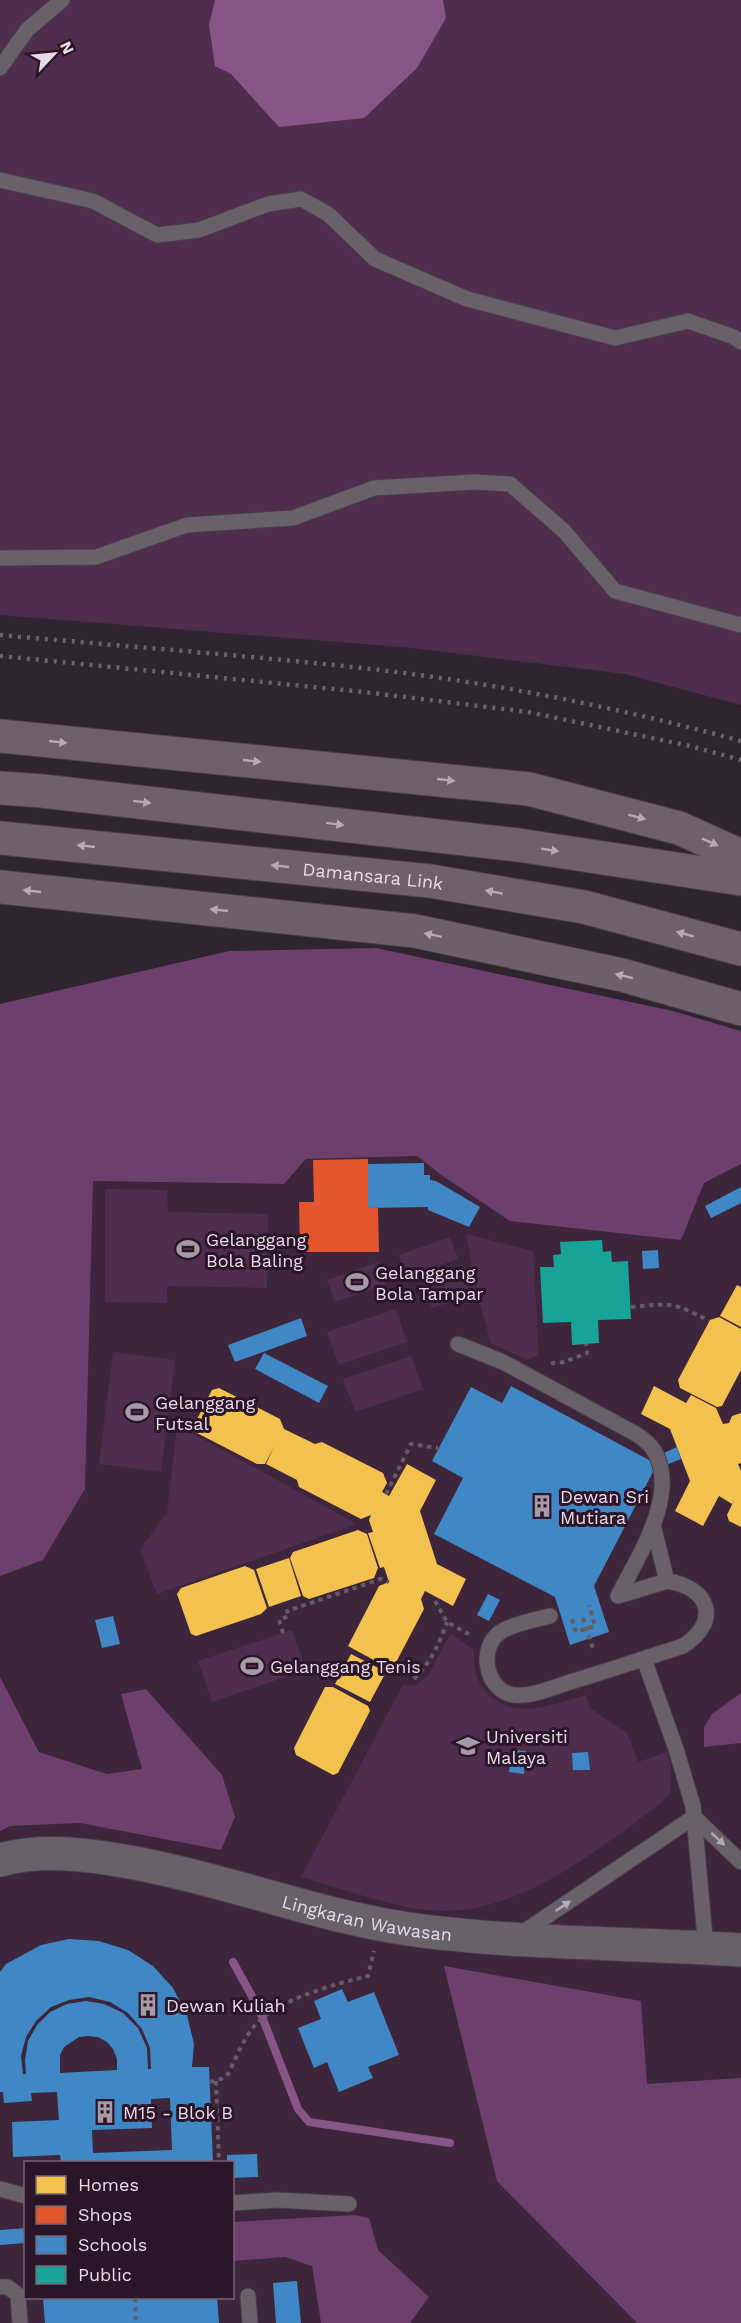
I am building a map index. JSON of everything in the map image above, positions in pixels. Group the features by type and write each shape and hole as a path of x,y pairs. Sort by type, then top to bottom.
{"highway":[{"path":"0,736 529,789 679,828 741,856"},
{"path":"0,788 42,790 518,846 741,879"},
{"name":"Damansara Link","path":"0,838 430,881 584,907 741,949"}],"main road":[{"path":"0,888 415,931 622,975 741,1009"}],"street":[{"name":"Lingkaran Wawasan","path":"0,1860 20,1854 91,1855 172,1870 355,1920 423,1931 514,1939 741,1950"}],"lane":[{"path":"0,68 27,30 62,0"},
{"path":"0,180 93,201 157,235 199,230 268,204 301,198 328,214 375,259 467,299 615,338 688,321 734,337 741,342"},
{"path":"0,558 96,557 187,525 292,518 374,488 474,482 510,484 564,531 615,591 741,625"},
{"path":"458,1344 502,1362 543,1383 636,1434 652,1446 662,1471 663,1487 653,1525 618,1596 667,1581 679,1583 692,1588 700,1595 706,1616 704,1627 697,1637 683,1646 542,1691 515,1696 505,1693 496,1686 490,1675 487,1661 488,1646 501,1632 550,1616"},
{"path":"653,1525 667,1581"},
{"path":"644,1659 676,1749 693,1806 706,1948"},
{"path":"694,1817 741,1862"},
{"path":"514,1939 694,1817"},
{"path":"0,2189 24,2195"},
{"path":"234,2203 278,2200 349,2204"},
{"path":"0,2287 8,2287 18,2295 20,2323"},
{"path":"248,2296 250,2323"}],"path":[{"path":"631,1307 668,1303 680,1306 709,1321"},
{"path":"543,1383 553,1363 564,1362 586,1353 586,1344"},
{"path":"386,1494 411,1444 438,1448"},
{"path":"283,1633 279,1620 289,1616 287,1611 381,1579 388,1582"},
{"path":"435,1601 447,1622 488,1646"},
{"path":"569,1610 576,1632 595,1626 588,1605"},
{"path":"583,1618 594,1651"},
{"path":"414,1679 427,1666 447,1622"},
{"path":"210,2082 228,2074 255,2025 270,2014 296,1999 333,1984 368,1976 375,1948"},
{"path":"216,2081 219,2161"},
{"path":"135,2299 136,2323"}],"shaded area":[{"path":"0,0 741,0 741,705 625,674 413,648 0,615"},
{"path":"215,0 443,0 446,18 417,68 364,118 279,127 231,74 215,66 209,25"},
{"path":"376,948 673,1011 741,1031 741,1164 704,1183 681,1240 510,1221 441,1175 417,1156 306,1159 284,1184 93,1181 85,1489 43,1560 0,1576 0,1004 229,951"},
{"name":"Universiti Malaya","path":"417,1156 441,1176 704,1183 741,1164 741,2323 0,2323 0,1831 10,1826 80,1823 221,1850 222,1775 146,1689 121,1694 143,1769 107,1774 39,1752 0,1677 0,1576 43,1559 85,1489 93,1181 284,1184 306,1159"},
{"name":"Gelanggang Bola Baling","path":"105,1189 167,1190 168,1212 268,1214 267,1288 167,1286 167,1303 105,1302"},
{"path":"466,1234 533,1251 539,1355 527,1360 491,1343 477,1294 432,1308 422,1284 472,1266"},
{"name":"Gelanggang Bola Tampar","path":"450,1237 458,1259 407,1277 399,1255"},
{"name":"Gelanggang Bola Tampar","path":"378,1262 386,1284 335,1302 327,1280"},
{"path":"396,1309 407,1342 339,1365 327,1332"},
{"name":"Gelanggang Futsal","path":"113,1352 175,1360 161,1472 99,1464"},
{"path":"411,1356 423,1389 355,1412 343,1379"},
{"path":"177,1425 357,1524 157,1594 140,1549 167,1513"},
{"name":"Gelanggang Tenis","path":"292,1630 306,1670 212,1702 198,1661"},
{"path":"451,1633 474,1650 475,1670 479,1680 486,1691 501,1703 513,1708 537,1708 586,1695 590,1708 627,1733 638,1762 667,1752 671,1767 670,1793 662,1802 613,1839 560,1874 504,1900 474,1908 444,1911 410,1907 301,1877 403,1685 415,1686 427,1677"},
{"path":"0,1677 39,1752 107,1774 142,1769 121,1694 146,1689 222,1775 235,1817 221,1850 80,1823 10,1826 0,1831"},
{"path":"741,1693 741,1743 704,1747 704,1727 712,1714"},
{"path":"444,1966 641,2001 647,2084 741,2078 741,2323 637,2323 497,2181"},
{"path":"354,2215 369,2218 378,2250 429,2297 410,2323 321,2323 312,2266 285,2257 234,2261 234,2222"}],"building: Homes":[{"path":"737,1285 741,1287 741,1327 720,1316"},
{"path":"719,1317 741,1329 741,1370 722,1406 717,1407 680,1388 678,1380 710,1320"},
{"path":"654,1386 686,1403 691,1395 716,1408 723,1424 729,1423 732,1416 741,1413 741,1463 738,1464 741,1471 741,1527 729,1521 727,1515 736,1496 732,1504 719,1496 703,1526 675,1511 690,1481 670,1429 641,1414"},
{"path":"219,1388 280,1419 284,1429 315,1444 322,1442 383,1473 387,1483 382,1492 389,1496 407,1464 436,1480 420,1511 437,1564 466,1579 453,1606 425,1591 421,1599 424,1609 392,1670 348,1646 379,1586 389,1582 384,1567 380,1568 368,1533 373,1532 369,1520 371,1515 361,1519 299,1487 297,1480 266,1464 274,1447 265,1464 257,1464 195,1432 193,1427 212,1390"},
{"path":"358,1530 367,1534 378,1568 374,1578 309,1599 303,1596 290,1558 293,1552"},
{"path":"289,1558 301,1596 269,1607 256,1569"},
{"path":"245,1566 254,1570 267,1608 261,1614 196,1636 191,1634 177,1594 181,1588"},
{"path":"351,1654 386,1672 370,1702 335,1684"},
{"path":"325,1687 333,1687 368,1706 370,1711 338,1773 333,1775 296,1755 294,1748"}],"building: Shops":[{"path":"368,1159 368,1208 378,1208 379,1252 300,1252 299,1202 314,1202 313,1160"}],"building: Schools":[{"path":"424,1163 424,1175 430,1175 430,1180 436,1181 480,1207 469,1227 428,1210 428,1207 368,1208 368,1164"},
{"path":"741,1187 741,1203 711,1218 705,1206"},
{"path":"658,1250 659,1268 643,1269 642,1251"},
{"path":"301,1318 307,1336 235,1362 228,1345"},
{"path":"264,1353 328,1386 319,1403 255,1369"},
{"name":"Dewan Sri Mutiara","path":"511,1386 649,1460 677,1447 681,1459 654,1470 594,1586 609,1632 570,1645 555,1597 434,1534 463,1478 432,1461 471,1387 502,1403"},
{"path":"488,1594 500,1600 489,1621 477,1615"},
{"path":"113,1616 120,1644 102,1648 95,1620"},
{"path":"511,1750 526,1751 524,1774 509,1772"},
{"path":"588,1752 590,1770 573,1770 572,1753"},
{"path":"69,1939 99,1941 128,1950 153,1966 173,1988 187,2015 194,2044 192,2067 209,2067 213,2161 61,2161 60,2155 13,2157 12,2122 59,2120 57,2092 31,2093 32,2101 4,2103 3,2092 0,2092 0,1972 6,1964 41,1945","holes":["89,1997 110,2002 128,2013 142,2029 150,2048 151,2069 148,2069 147,2048 138,2028 123,2013 104,2004 86,2001 67,2004 50,2012 37,2025 28,2041 25,2060 26,2074 23,2074 21,2056 26,2037 36,2021 51,2007 69,2000","79,2037 98,2037 113,2049 117,2059 117,2070 60,2073 60,2055 64,2047","170,2098 172,2150 93,2153 92,2130 152,2128 151,2099"]},
{"path":"342,1989 348,2002 374,1992 399,2055 368,2067 373,2078 339,2092 327,2062 314,2068 298,2028 321,2019 314,2001"},
{"path":"257,2154 258,2177 234,2178 234,2161 227,2161 227,2155"},
{"path":"24,2228 24,2243 0,2245 0,2230"},
{"path":"297,2281 301,2323 276,2323 273,2283"},
{"path":"43,2299 217,2299 219,2323 45,2323"}],"building: Public":[{"path":"602,1240 603,1252 611,1251 612,1262 628,1261 631,1319 598,1320 599,1343 572,1345 571,1322 543,1323 540,1267 554,1267 553,1255 561,1254 560,1242"}],"waterway":[{"path":"233,1962 259,2009 298,2109 309,2122 450,2143"}],"railway":[{"path":"0,635 317,663 410,674 553,697 647,717 741,741"},
{"path":"0,656 364,692 528,712 690,746 741,760"}],"place":[{"name":"Gelanggang Bola Baling","path":"188,1249"},
{"name":"Gelanggang Bola Tampar","path":"357,1282"},
{"name":"Gelanggang Futsal","path":"137,1412"},
{"name":"Dewan Sri Mutiara","path":"542,1506"},
{"name":"Gelanggang Tenis","path":"252,1666"},
{"name":"Universiti Malaya","path":"468,1746"},
{"name":"Dewan Kuliah","path":"148,2005"},
{"name":"M15 - Blok B","path":"105,2112"}]}
